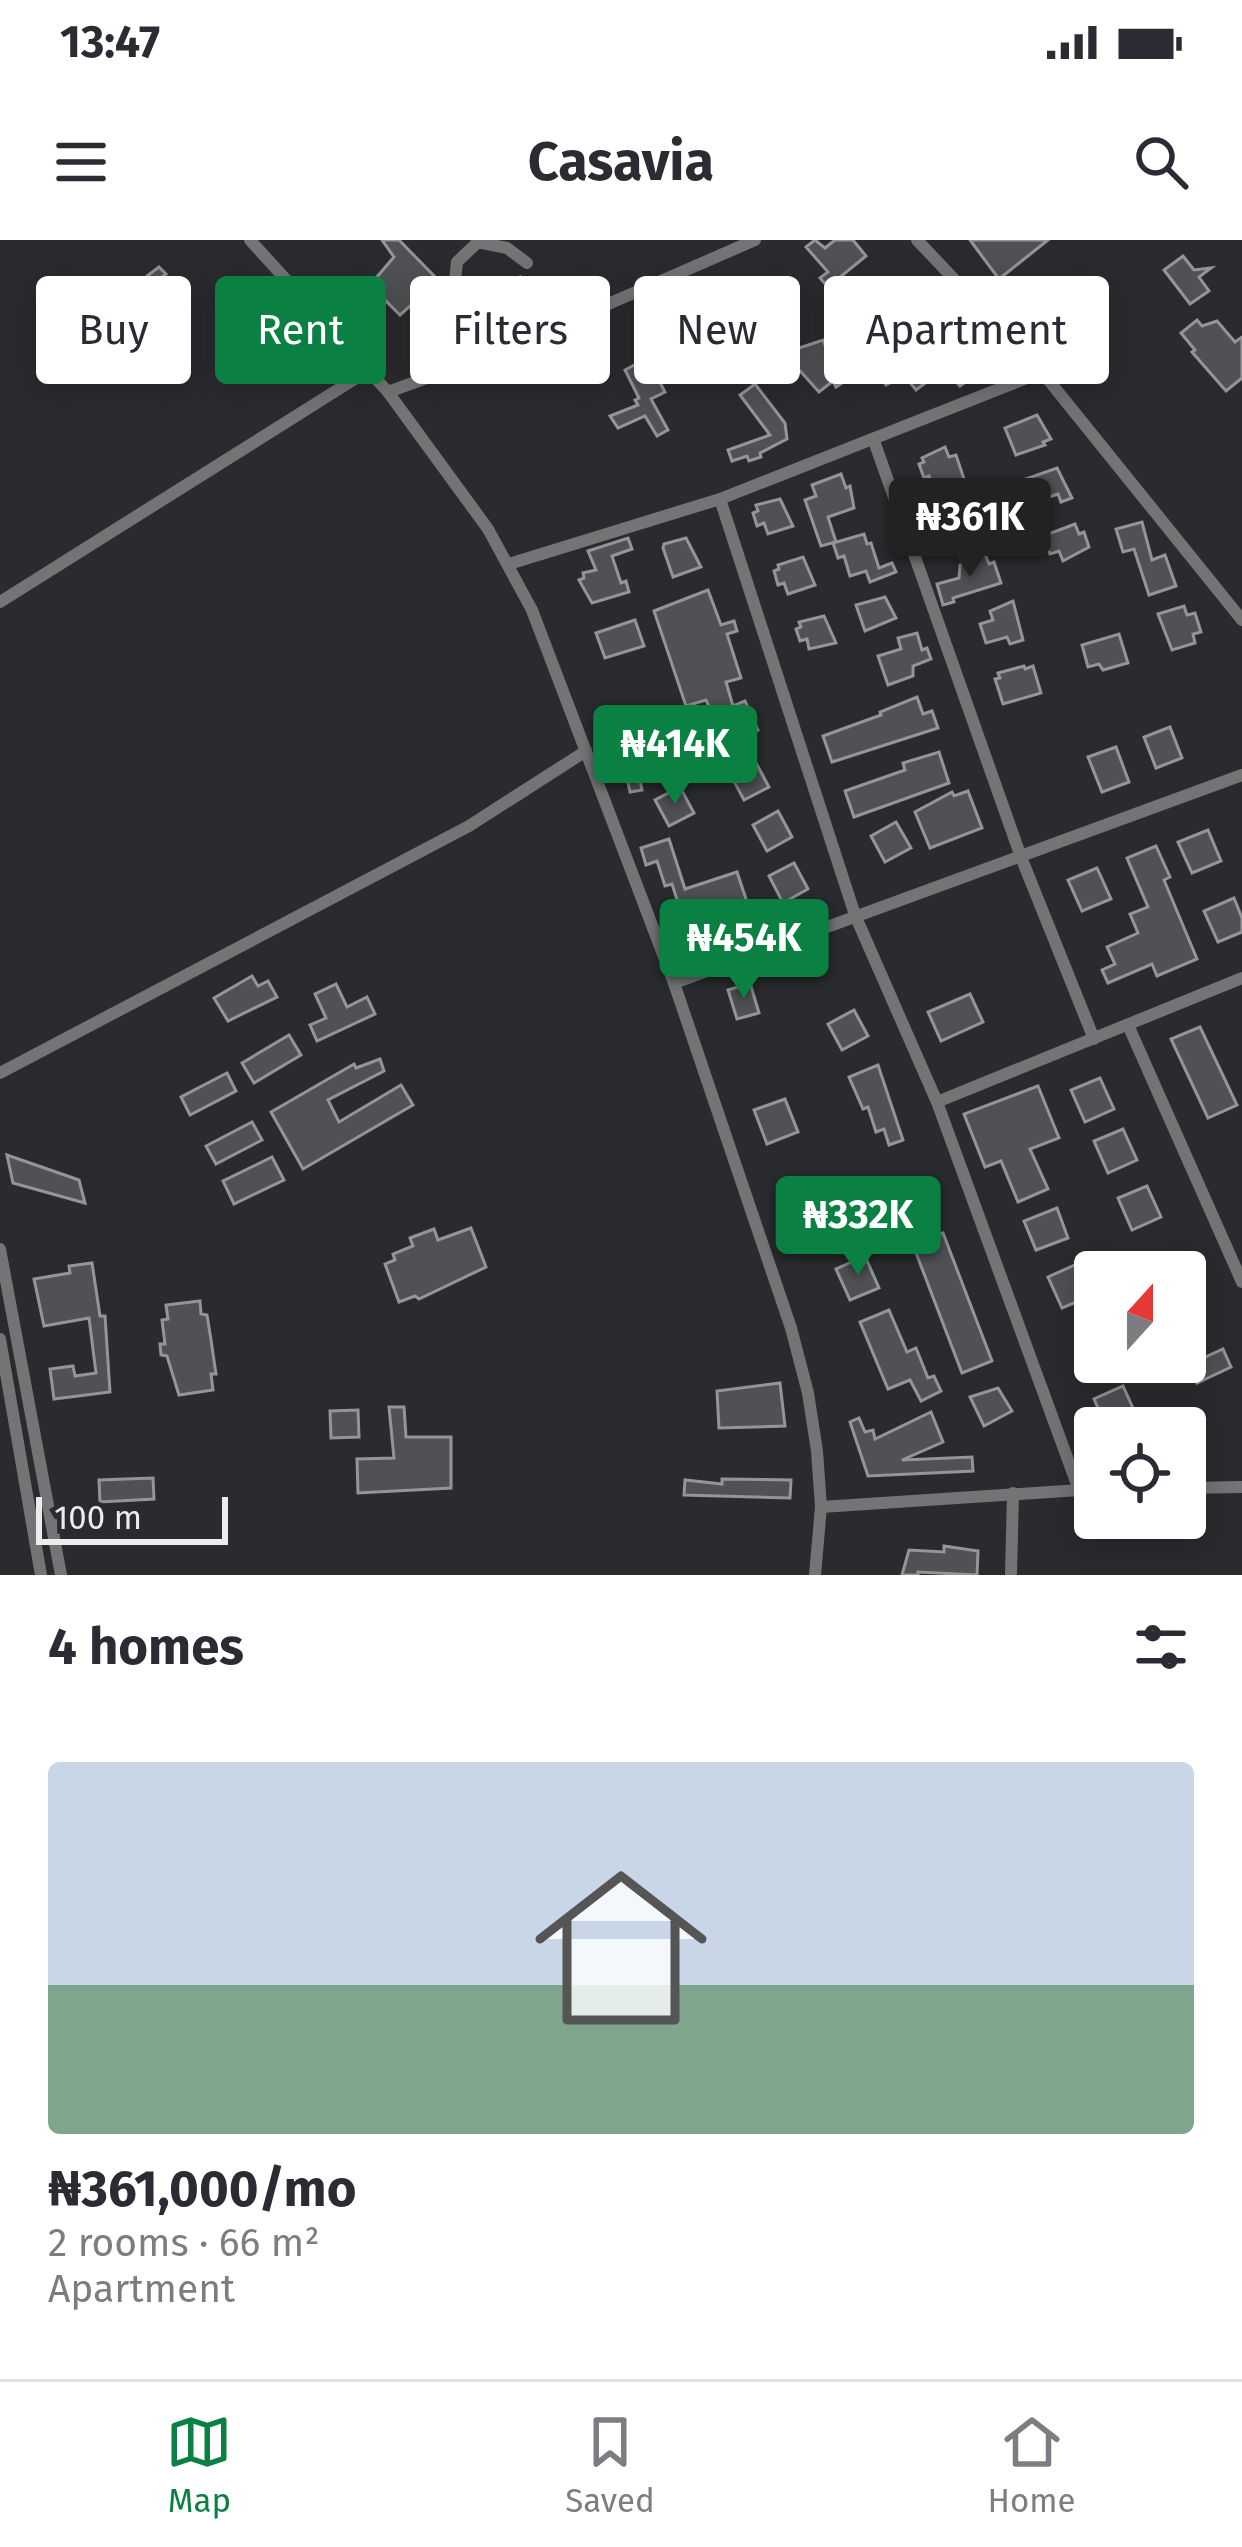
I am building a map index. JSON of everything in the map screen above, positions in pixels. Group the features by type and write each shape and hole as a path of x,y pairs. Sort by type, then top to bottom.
{"street":[{"path":"250,240 283,276"},
{"path":"610,303 755,240"},
{"path":"916,240 950,276"},
{"path":"455,276 457,262 478,242 507,248 527,263"},
{"path":"0,602 347,384"},
{"path":"381,384 488,530 532,610 674,983 791,1328 808,1393 821,1507 815,1575"},
{"path":"388,392 410,384"},
{"path":"508,564 720,499 1013,384"},
{"path":"1052,384 1242,620"},
{"path":"874,441 1021,857 1094,1039"},
{"path":"720,499 855,915 937,1102 1074,1476"},
{"path":"0,1072 469,826 586,751"},
{"path":"674,983 1242,775"},
{"path":"937,1102 1242,978"},
{"path":"1128,1025 1242,1282"},
{"path":"0,1249 61,1575"},
{"path":"0,1339 41,1575"},
{"path":"1206,1488 1242,1487"},
{"path":"821,1507 1074,1490"},
{"path":"1011,1575 1013,1493"}],"building":[{"path":"382,240 399,240 434,276 410,276 410,306 400,315 386,301 386,276 378,276 394,257"},
{"path":"815,240 825,248 835,240 853,240 866,256 841,276 824,276 824,282 820,278 828,272 806,247"},
{"path":"970,240 1048,240 1003,276 997,276"},
{"path":"1183,256 1194,270 1211,268 1199,277 1209,291 1190,304 1164,270"},
{"path":"1197,320 1202,326 1217,321 1235,342 1242,337 1242,378 1226,391 1181,333"},
{"path":"823,340 824,384 829,384 819,392 800,371 800,348"},
{"path":"634,365 634,384 661,384 665,392 651,399 668,430 657,436 645,416 618,428 610,416 638,405 635,400 639,398 625,370"},
{"path":"755,384 785,423 787,439 749,461 747,456 732,461 728,450 770,435 740,395"},
{"path":"1037,415 1051,439 1016,455 1005,428"},
{"path":"945,447 949,457 956,455 968,491 978,488 987,513 1005,506 1013,529 998,534 995,525 945,541 933,484 929,476 924,478 919,464"},
{"path":"1057,468 1072,498 1061,502 1058,494 1031,503 1023,480"},
{"path":"841,474 846,488 850,486 854,508 828,517 836,542 821,546 805,500 816,496 812,485"},
{"path":"780,499 793,526 768,534 764,523 757,526 753,513 758,511 756,505"},
{"path":"1142,522 1152,560 1165,555 1176,586 1149,595 1134,549 1123,552 1116,529"},
{"path":"1075,524 1089,547 1063,561 1059,551 1050,554 1043,536"},
{"path":"864,534 879,568 892,563 896,572 870,582 866,571 850,576 844,556 838,558 833,543"},
{"path":"628,538 632,549 612,556 629,592 592,603 579,580 583,573 596,570 588,551"},
{"path":"686,538 701,567 673,577 664,544"},
{"path":"985,554 989,564 994,562 1001,583 943,605 937,584 959,578 960,565"},
{"path":"803,557 815,585 788,594 784,583 778,585 774,571 778,565"},
{"path":"708,590 721,625 734,621 737,631 727,634 741,678 726,682 733,706 745,701 758,730 727,745 706,700 686,706 654,611"},
{"path":"885,597 896,618 865,631 856,605"},
{"path":"1013,601 1023,640 1010,644 1007,637 986,643 980,624 993,620 990,611"},
{"path":"1184,606 1187,615 1195,613 1201,632 1193,634 1195,643 1172,650 1158,614"},
{"path":"824,616 836,643 809,649 807,639 800,641 799,622"},
{"path":"635,620 644,646 605,658 596,633"},
{"path":"917,633 922,650 927,648 931,659 913,666 913,676 888,685 878,656 901,649 898,638"},
{"path":"1119,634 1128,663 1103,670 1099,664 1088,667 1082,645"},
{"path":"1033,666 1041,693 1003,704 995,679 1000,678 998,673"},
{"path":"917,697 923,714 932,711 938,728 832,762 823,736"},
{"path":"690,720 699,747 657,760 648,733"},
{"path":"1170,727 1182,758 1156,768 1144,737"},
{"path":"630,729 642,790 630,792 617,732"},
{"path":"1116,747 1129,782 1102,792 1088,757"},
{"path":"939,752 949,783 854,817 845,791 905,770 903,763"},
{"path":"755,761 769,787 744,800 730,774"},
{"path":"680,787 694,813 669,826 655,800"},
{"path":"968,791 982,828 930,848 915,812 952,792 954,796"},
{"path":"778,811 792,837 767,851 753,825"},
{"path":"896,822 911,848 885,862 871,836"},
{"path":"1208,830 1221,861 1192,873 1178,842"},
{"path":"669,839 685,889 737,872 754,923 691,943 672,884 665,886 657,861 646,865 641,848"},
{"path":"1156,846 1170,877 1164,880 1197,959 1157,976 1152,964 1108,983 1102,970 1115,964 1107,947 1138,933 1130,914 1148,907 1127,858"},
{"path":"794,863 808,889 783,903 769,876"},
{"path":"1097,868 1111,899 1082,911 1068,880"},
{"path":"1234,898 1242,932 1218,942 1204,911"},
{"path":"252,976 258,986 268,981 277,997 228,1021 214,998"},
{"path":"750,983 759,1013 737,1019 728,990"},
{"path":"336,984 347,1007 367,997 375,1014 317,1041 310,1025 326,1018 315,994"},
{"path":"970,994 983,1022 941,1041 928,1012"},
{"path":"854,1010 868,1036 842,1050 828,1024"},
{"path":"1200,1027 1237,1105 1208,1118 1171,1039"},
{"path":"289,1035 301,1055 254,1083 242,1063"},
{"path":"380,1059 384,1071 328,1100 339,1122 401,1085 413,1105 303,1169 271,1112 354,1064 356,1068"},
{"path":"878,1065 903,1140 889,1145 884,1129 876,1132 868,1107 863,1109 849,1077"},
{"path":"227,1073 236,1091 190,1115 181,1097"},
{"path":"1100,1078 1114,1109 1085,1122 1071,1090"},
{"path":"1038,1086 1059,1138 1030,1149 1048,1189 1018,1202 1001,1161 985,1167 964,1114"},
{"path":"785,1099 798,1132 767,1144 754,1110"},
{"path":"252,1122 262,1140 216,1164 206,1146"},
{"path":"1123,1129 1137,1160 1108,1173 1094,1141"},
{"path":"7,1155 79,1180 85,1203 13,1183"},
{"path":"272,1157 284,1180 234,1204 223,1181"},
{"path":"913,1179 927,1213 884,1231 870,1196"},
{"path":"1147,1186 1161,1217 1132,1230 1118,1198"},
{"path":"850,1201 861,1234 829,1244 819,1211"},
{"path":"1057,1208 1068,1238 1036,1250 1024,1221"},
{"path":"471,1228 486,1267 419,1299 399,1302 385,1264 395,1260 393,1254 413,1246 410,1238 434,1229 438,1240"},
{"path":"943,1233 992,1361 962,1373 913,1245"},
{"path":"865,1256 879,1288 850,1300 836,1269"},
{"path":"92,1263 100,1316 105,1316 110,1392 54,1399 50,1369 73,1366 75,1376 96,1373 89,1318 44,1326 34,1279 70,1273 69,1266"},
{"path":"1074,1265 1074,1303 1062,1308 1048,1277"},
{"path":"200,1301 201,1314 207,1315 216,1374 211,1374 213,1390 179,1395 167,1356 161,1355 160,1344 165,1344 162,1320 168,1319 166,1305"},
{"path":"889,1310 907,1352 916,1348 928,1378 934,1376 941,1391 921,1401 910,1380 888,1389 860,1322"},
{"path":"1223,1349 1231,1367 1206,1379 1206,1357"},
{"path":"780,1383 785,1426 719,1428 717,1391"},
{"path":"1123,1386 1132,1407 1098,1407 1094,1399"},
{"path":"998,1388 1012,1411 984,1426 970,1397"},
{"path":"389,1407 404,1407 406,1437 451,1437 451,1488 358,1493 357,1459 394,1458"},
{"path":"358,1410 359,1437 331,1438 330,1411"},
{"path":"931,1412 943,1442 902,1460 972,1457 973,1471 868,1476 850,1422 859,1418 865,1432 873,1430 875,1439"},
{"path":"153,1478 154,1499 100,1502 99,1480"},
{"path":"722,1479 791,1480 790,1498 684,1495 685,1480 722,1484"},
{"path":"944,1546 978,1551 977,1575 902,1575 909,1550 944,1552"}]}
